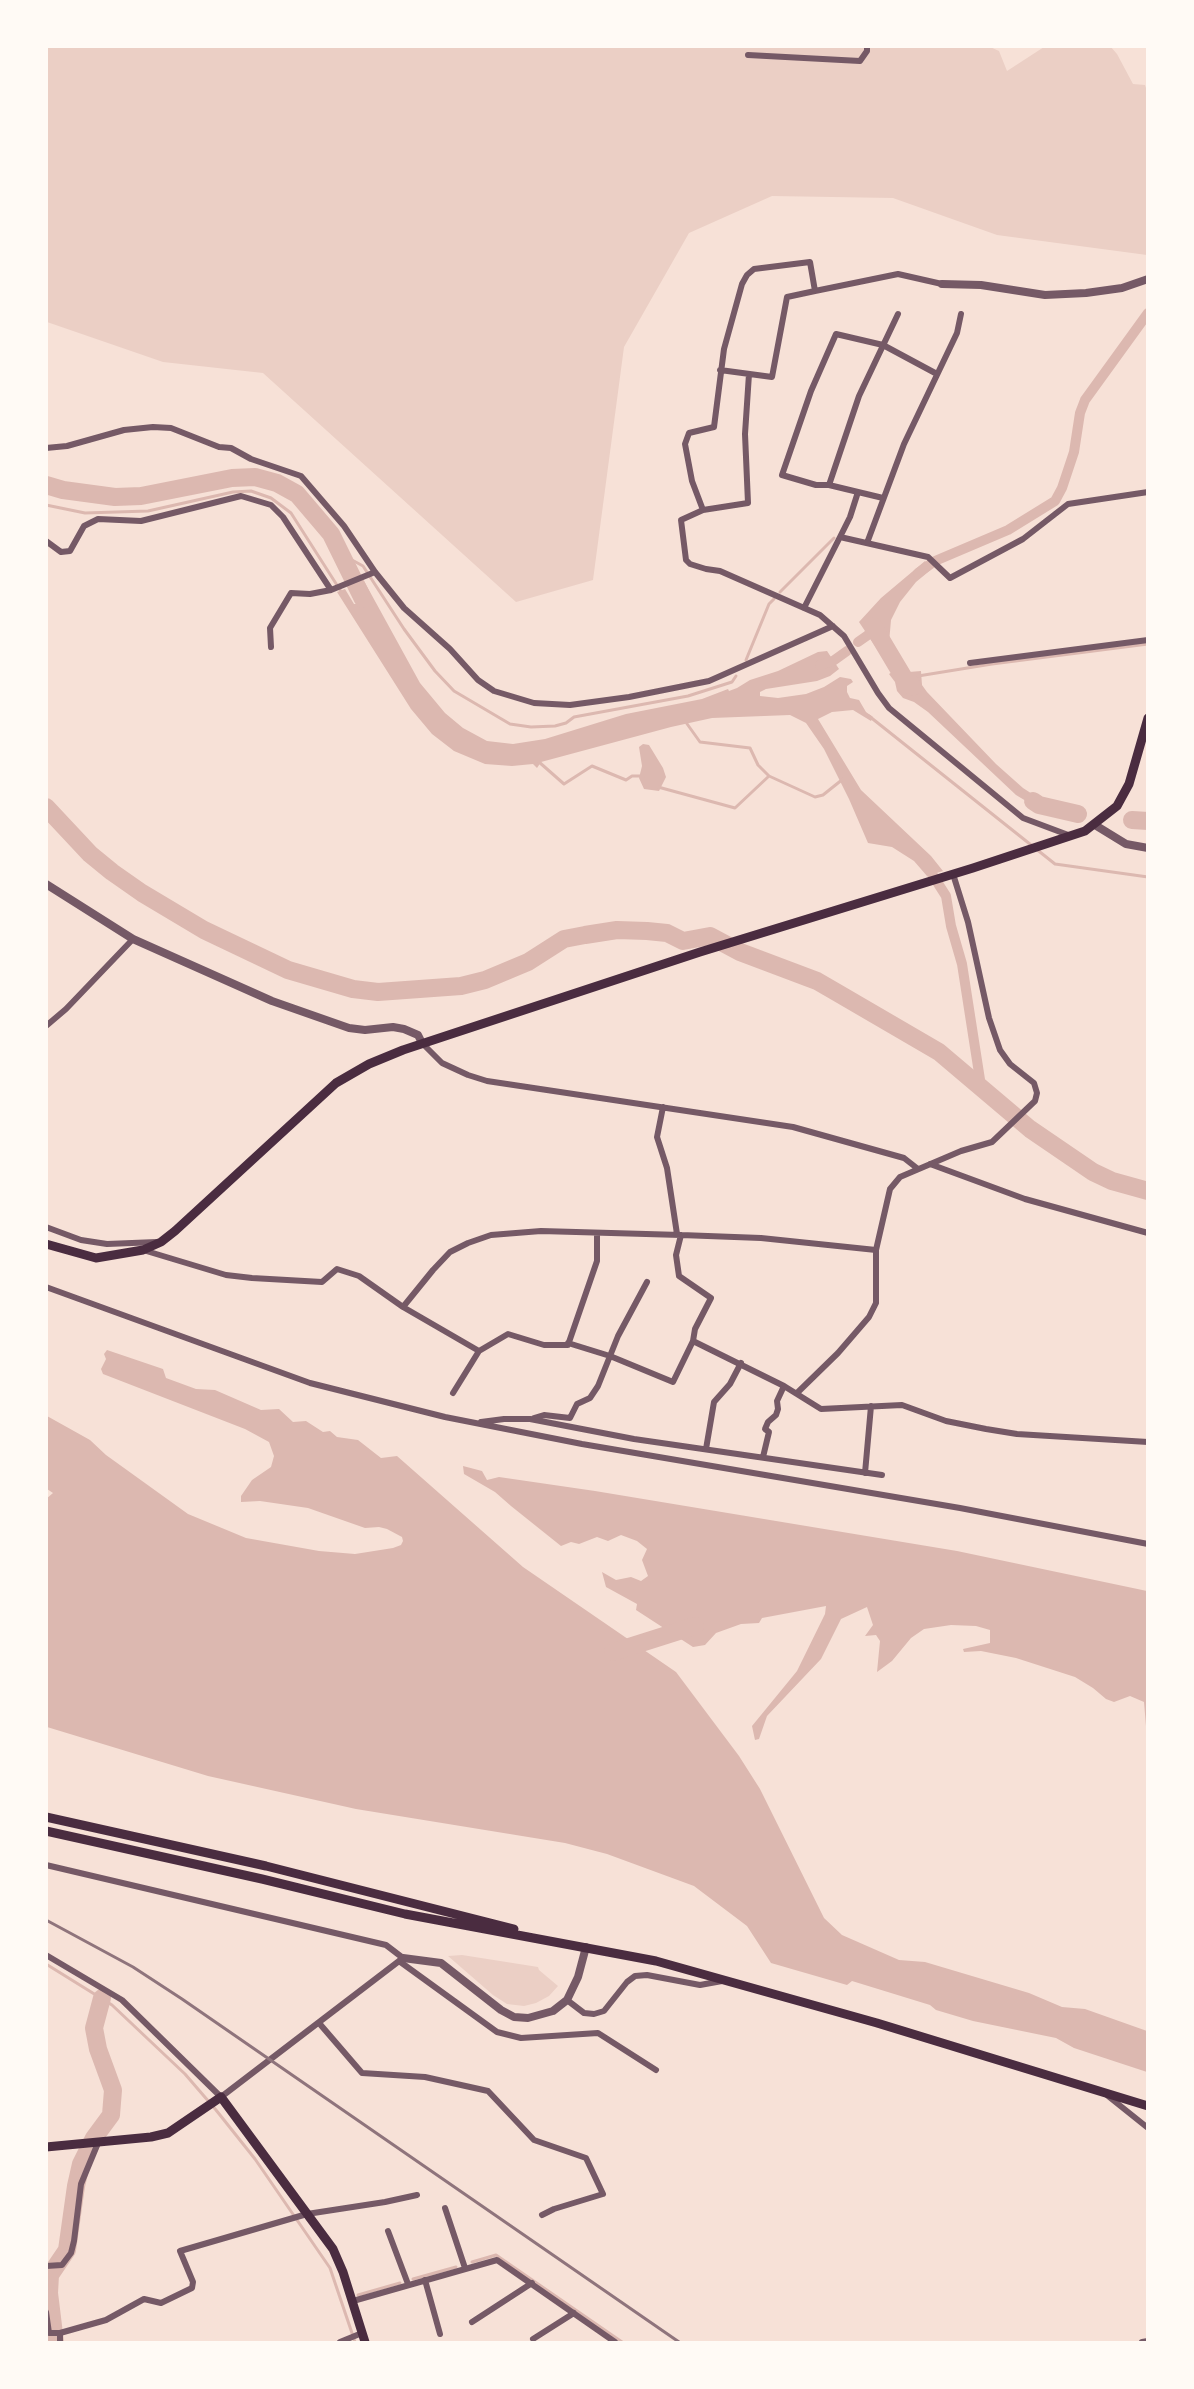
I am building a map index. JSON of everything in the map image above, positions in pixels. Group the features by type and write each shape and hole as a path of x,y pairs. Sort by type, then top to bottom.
{"main road":[{"path":"46,1244 96,1258 143,1250 161,1242 336,1083 369,1064 422,1042 737,940 1072,837 1095,825 1117,806 1129,784 1148,718"},
{"path":"46,1817 266,1866 586,1947"},
{"path":"46,1831 262,1879 405,1914 656,1960 877,2023 1148,2106"},
{"path":"46,2147 168,2133 218,2098 304,2215 333,2249 352,2301 358,2337"}],"street":[{"path":"748,55 860,61 867,51 867,46"},
{"path":"703,510 692,481 685,444 689,433 714,427 720,370 742,284 754,269 810,262 815,291"},
{"path":"720,370 772,377 787,297 815,291 898,274 942,284 981,285 1045,295 1122,288 1148,279"},
{"path":"829,485 859,396 898,314"},
{"path":"867,543 904,444 957,333 961,314"},
{"path":"884,498 829,485 816,485 782,475 811,391 836,334 883,345 937,374"},
{"path":"749,374 745,434 748,503 703,510 681,520 686,560 690,564 720,571 820,615 843,636 889,708 1023,818 1072,837"},
{"path":"46,448 67,446 124,430 153,427 171,429 219,447 231,448 251,459 301,476 344,526 373,573 404,608 450,649 478,680 494,691 534,703 570,705 629,697 709,681 824,632 833,626"},
{"path":"804,608 850,517 858,492"},
{"path":"840,537 930,559 950,578 1023,539 1068,504 1148,492"},
{"path":"46,541 61,552 70,551 84,526 98,519 141,521 242,496 271,506 283,517 333,589"},
{"path":"271,647 270,628 291,593 310,594 333,589 373,573"},
{"path":"970,663 1148,640"},
{"path":"1095,825 1126,844 1148,848"},
{"path":"797,1393 838,1353 869,1317 876,1303 876,1250 890,1189 900,1177 961,1151 992,1142 1035,1101 1037,1093 1034,1083 1010,1064 1000,1050 989,1018 968,922 948,876"},
{"path":"46,884 134,939 272,1001 349,1028 365,1030 393,1027 418,1035 442,1063 468,1075 487,1081 793,1127 904,1158 918,1169"},
{"path":"46,1026 66,1009 134,939"},
{"path":"453,1393 479,1350 508,1334 544,1345 568,1345 568,1343 610,1356 673,1382 693,1341 695,1329 711,1298 679,1276 676,1255 679,1235 667,1168 657,1137 663,1107"},
{"path":"929,1164 1025,1199 1148,1233"},
{"path":"46,1227 81,1240 107,1244 161,1242"},
{"path":"404,1307 450,1252 491,1235 541,1231 761,1238 876,1250"},
{"path":"568,1343 597,1261 597,1233"},
{"path":"143,1250 226,1275 252,1278 322,1282 337,1269 359,1276 404,1307 479,1350"},
{"path":"530,1419 544,1415 570,1418 577,1404 590,1398 598,1386 618,1336 647,1282"},
{"path":"46,1287 310,1383 474,1423 582,1444 960,1508 1148,1544"},
{"path":"693,1341 784,1386 820,1409 902,1406 946,1421 1017,1434 1148,1442"},
{"path":"706,1449 714,1402 730,1384 741,1363"},
{"path":"763,1457 770,1432 765,1429 776,1414 777,1401 784,1386"},
{"path":"865,1473 871,1406"},
{"path":"474,1423 504,1419 530,1419 634,1439 882,1475"},
{"path":"46,1865 386,1945 497,2032 521,2038 598,2033 656,2070"},
{"path":"46,1955 122,2000 218,2098 401,1959 441,1963 501,2010 514,2017 539,2016 554,2011 567,2000 578,1977 586,1947"},
{"path":"567,2000 584,2013 594,2014 603,2011 627,1982 635,1976 647,1975 700,1985 723,1980"},
{"path":"319,2023 362,2073 425,2077 488,2091 534,2140 586,2158 603,2194 554,2209 542,2216"},
{"path":"1103,2092 1148,2128"},
{"path":"46,2266 62,2265 73,2247 81,2184 93,2143"},
{"path":"46,2312 49,2333 56,2333 106,2320 144,2299 161,2303 192,2288 193,2282 180,2251 304,2215 386,2202 417,2194"},
{"path":"445,2208 465,2268"},
{"path":"388,2231 408,2284"},
{"path":"352,2301 497,2260 614,2342"},
{"path":"425,2280 440,2334"},
{"path":"472,2322 532,2283"},
{"path":"533,2339 574,2313"},
{"path":"56,2333 60,2343"},
{"path":"340,2343 358,2337"},
{"path":"1142,2343 1148,2341"}],"shaded area":[{"path":"988,46 999,51 1007,71 1044,47 1110,46 1117,54 1133,84 1145,85 1147,91 1147,255 997,235 893,198 772,196 689,233 624,347 593,580 516,602 263,373 163,362 47,322 47,47"},
{"path":"925,561 933,568 916,582 900,602 891,620 889,643 877,649 859,622 881,598"},
{"path":"364,581 420,683 445,713 463,728 487,741 513,744 545,739 626,714 702,699 737,688 750,680 778,671 818,652 827,651 839,669 830,676 817,681 766,689 760,692 760,696 778,698 806,694 840,677 851,679 853,682 847,686 847,692 850,698 859,700 866,712 873,717 871,721 853,710 832,712 818,719 861,790 931,856 943,871 927,876 914,861 892,847 868,843 824,749 806,723 790,715 712,718 541,762 537,768 533,764 512,766 485,764 454,751 432,734 411,709 337,592 345,589 354,604 358,604 358,599 350,586"},
{"path":"900,667 909,672 921,671 922,685 927,692 996,764 1023,788 1040,799 1058,802 1054,813 1048,813 1016,795 928,712 914,702 903,698 889,674"},
{"path":"643,744 649,745 663,768 666,777 659,791 644,789 639,778 642,766 639,747"},
{"path":"107,1350 163,1369 166,1378 196,1389 215,1390 261,1410 279,1409 293,1422 306,1421 323,1432 330,1431 337,1437 358,1440 381,1458 397,1456 523,1567 676,1672 739,1756 760,1789 824,1918 842,1935 899,1960 925,1962 1029,1993 1062,2007 1085,2009 1147,2031 1147,2072 1074,2048 1056,2038 973,2021 852,1981 847,1985 771,1963 747,1926 694,1886 607,1854 565,1843 356,1809 208,1776 47,1727 46,1499 53,1493 47,1489 47,1416 90,1440 106,1455 188,1514 246,1538 319,1551 355,1554 393,1548 401,1545 403,1541 402,1537 387,1529 365,1528 308,1508 260,1501 241,1502 241,1496 252,1480 271,1467 274,1456 269,1442 245,1429 103,1374 101,1369"},
{"path":"463,1466 482,1471 487,1480 499,1477 595,1491 957,1551 1147,1591 1147,1726 1144,1702 1130,1696 1114,1702 1075,1677 1016,1658 981,1651 964,1652 963,1649 990,1643 990,1630 976,1626 951,1625 924,1629 911,1638 892,1661 877,1672 880,1641 876,1635 865,1636 873,1625 867,1607 841,1619 821,1659 767,1716 759,1739 755,1740 752,1726 797,1671 825,1614 826,1606 762,1618 759,1623 741,1624 716,1633 705,1645 693,1647 636,1610 637,1604 606,1587 602,1572 616,1580 631,1577 641,1581 648,1576 642,1560 647,1549 637,1541 621,1535 608,1541 597,1537 579,1544 571,1542 561,1546 495,1492 464,1474"},
{"path":"462,1955 538,1967 558,1986 549,1996 536,2003 524,2006 507,2004 493,1995 448,1956"}],"waterway":[{"path":"918,573 935,561 1008,530 1055,501 1062,488 1074,452 1080,413 1085,400 1148,313"},
{"path":"46,485 63,490 115,497 141,496 232,478 255,477 277,483 297,494 331,534 363,599"},
{"path":"46,505 85,513 148,511 233,492 251,491 271,498 291,513 342,593"},
{"path":"780,592 834,538"},
{"path":"341,554 363,566 404,629 435,671 454,691 510,724 531,727 555,726 566,723 574,717 688,696 732,682 736,676"},
{"path":"746,660 769,604 774,599"},
{"path":"858,642 868,635 876,623"},
{"path":"873,626 904,678 913,687"},
{"path":"918,676 1148,644"},
{"path":"820,665 833,661 847,651"},
{"path":"869,716 1055,864 1148,877"},
{"path":"685,721 700,742 750,748 758,765 769,776"},
{"path":"539,762 564,784 592,766 626,780 632,776 643,776"},
{"path":"658,787 735,808 769,776 815,797 823,795 843,779"},
{"path":"1033,801 1039,805 1078,814"},
{"path":"46,807 90,854 112,872 204,930 288,970 353,989 378,992 461,986 485,980 528,962 564,939 617,930 667,933 683,941 710,936 740,952 817,981 836,992 939,1052 1030,1129 1093,1172 1112,1181 1148,1191"},
{"path":"1132,820 1148,821"},
{"path":"925,863 946,896 951,926 962,964 981,1086"},
{"path":"613,1652 695,1626"},
{"path":"46,1964 112,2005 185,2074 216,2110 255,2159 330,2268 355,2342"},
{"path":"55,2342 49,2293 50,2275 67,2250 81,2164 94,2138 111,2115 113,2090 98,2049 94,2028 102,1998"},
{"path":"472,2262 496,2255 622,2342"},
{"path":"413,2279 456,2267"},
{"path":"358,2295 400,2283"}],"railway":[{"path":"46,1920 133,1967 182,1999 679,2342"}]}
